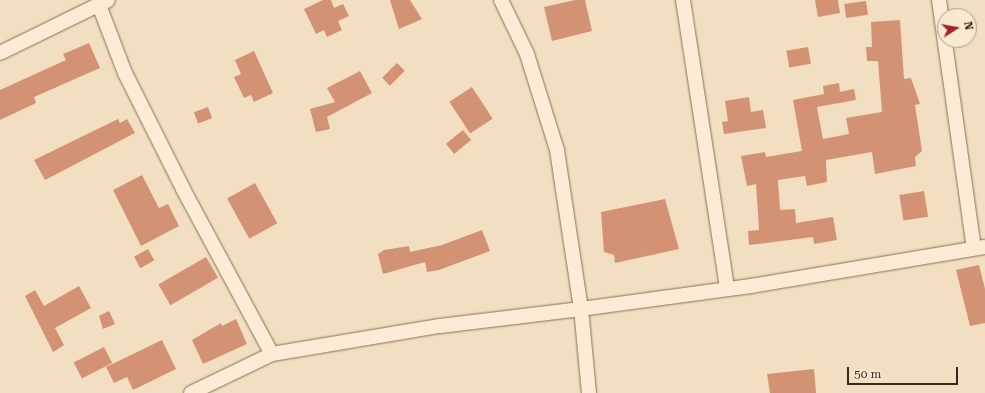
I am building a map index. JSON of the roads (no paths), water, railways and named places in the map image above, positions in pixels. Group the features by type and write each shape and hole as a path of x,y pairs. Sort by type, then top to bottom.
{"street":[{"path":"500,0 527,54 557,150 581,309 589,393"},
{"path":"683,0 726,289"},
{"path":"191,393 272,354 440,326 581,309 726,289 980,248 939,0"},
{"path":"0,53 104,2 125,72 183,189 272,354"}]}
